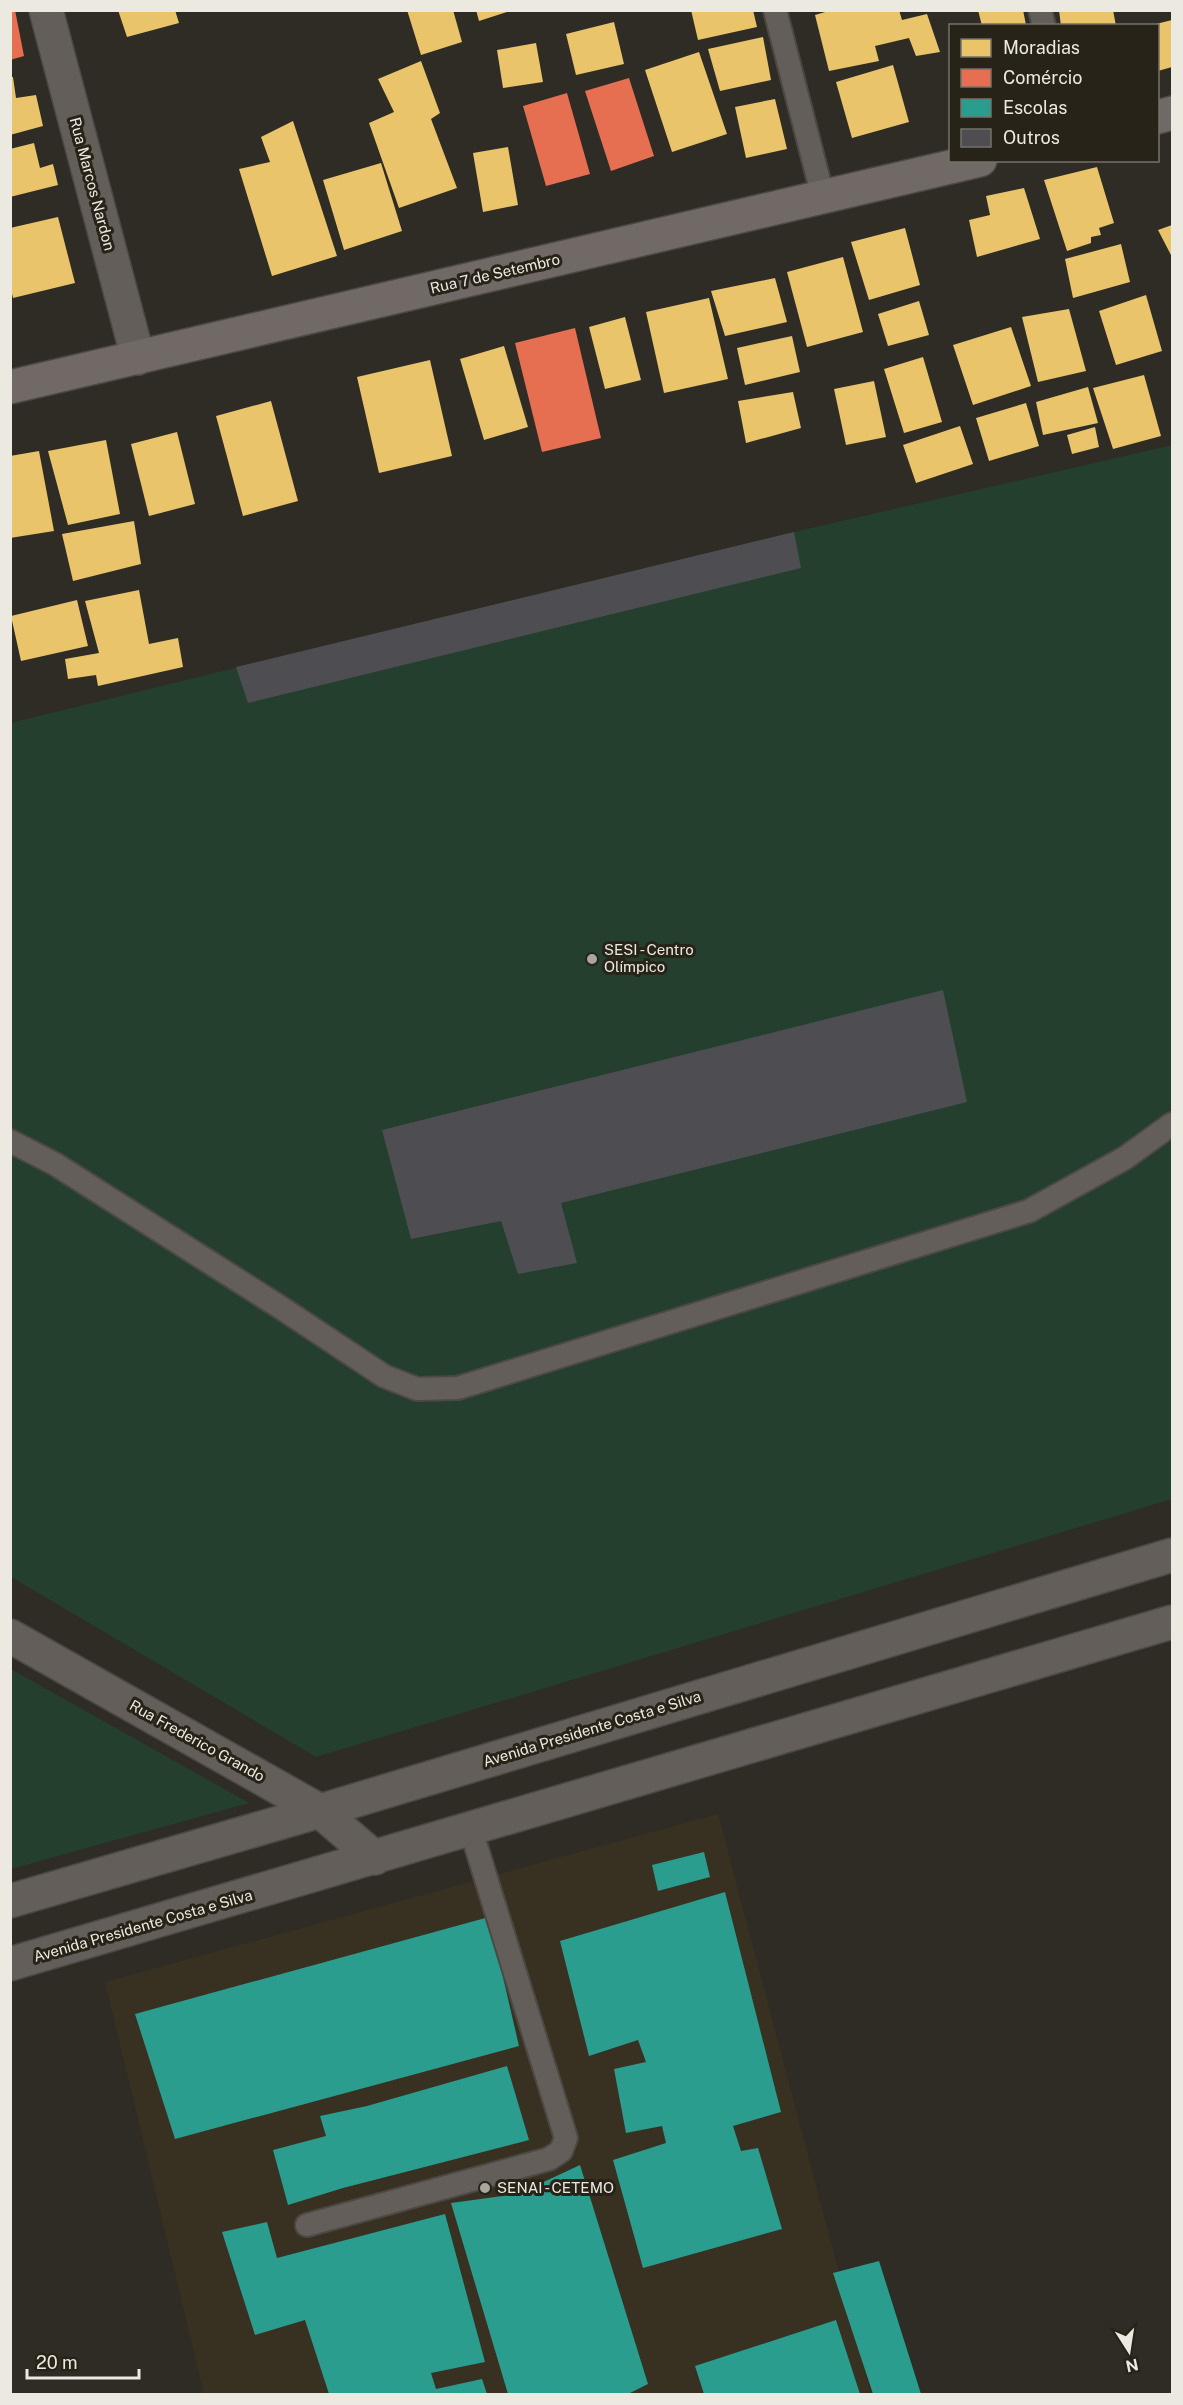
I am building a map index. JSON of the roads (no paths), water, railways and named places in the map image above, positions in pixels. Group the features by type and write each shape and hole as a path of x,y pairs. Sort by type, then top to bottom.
{"street":[{"name":"Rua Marcos Nardon","path":"46,10 138,358"},
{"name":"Rua 7 de Setembro","path":"10,387 972,162"},
{"name":"Avenida Presidente Costa e Silva","path":"10,1901 320,1811 1173,1555"},
{"name":"Avenida Presidente Costa e Silva","path":"10,1964 1173,1622"},
{"name":"Rua Frederico Grando","path":"10,1636 320,1811 375,1858"}],"lane":[{"path":"775,10 823,197"},
{"path":"10,1141 64,1171 283,1309 384,1376 417,1389 458,1388 1029,1211 1125,1158 1173,1124"},
{"path":"307,2225 549,2158 561,2151 566,2138 471,1830"}],"place":[{"name":"SESI - Centro Olímpico","path":"592,959"},
{"name":"SENAI - CETEMO","path":"485,2188"}]}
